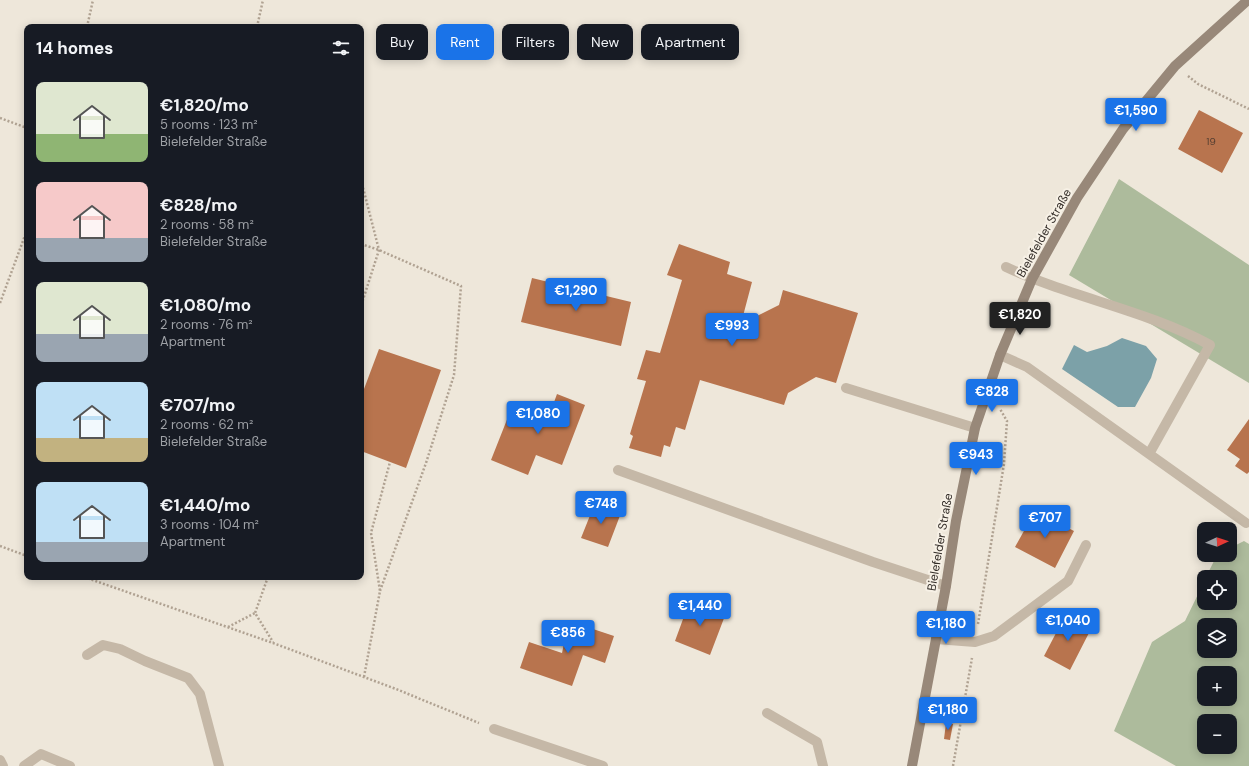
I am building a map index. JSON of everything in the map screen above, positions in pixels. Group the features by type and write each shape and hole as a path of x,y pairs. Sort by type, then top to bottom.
{"main road":[{"name":"Bielefelder Straße","path":"912,766 946,586 956,521 975,428 1000,355 1032,279 1077,198 1123,129 1175,66 1248,0"}],"lane":[{"path":"1006,267 1032,279 1156,320 1188,333 1210,346 1149,454"},
{"path":"1000,355 1027,367 1246,523"},
{"path":"846,388 975,428"},
{"path":"618,470 873,562 946,586"},
{"path":"936,639 975,642 994,636 1068,581 1086,545"},
{"path":"87,655 103,645 120,649 188,678 200,694 219,766"},
{"path":"767,713 817,742 824,766"},
{"path":"494,729 603,766"},
{"path":"24,766 41,754 70,766"},
{"path":"0,760 3,766"}],"path":[{"path":"88,24 93,0"},
{"path":"258,24 263,0"},
{"path":"1175,66 1198,84 1249,109"},
{"path":"0,118 24,127"},
{"path":"364,192 379,250 364,297"},
{"path":"0,303 24,238"},
{"path":"364,245 379,250 461,286 454,375 426,463 380,591 364,677"},
{"path":"953,766 1004,464 1007,421 988,391"},
{"path":"380,591 371,533 390,462"},
{"path":"0,546 24,555"},
{"path":"93,580 273,643 364,677 494,729"},
{"path":"228,627 255,612 267,580"},
{"path":"255,612 273,643"}],"green space":[{"path":"1119,179 1249,265 1249,383 1069,275"},
{"path":"1244,541 1249,544 1249,766 1176,766 1114,731 1152,642 1185,621 1197,596 1197,610 1237,610 1237,570 1210,570 1214,562 1237,562 1237,544"}],"water":[{"path":"1122,338 1146,346 1157,359 1151,378 1135,407 1118,407 1062,369 1074,345 1087,352 1107,346"}],"building":[{"path":"1199,110 1243,133 1222,173 1178,149"},
{"path":"679,244 730,262 727,274 752,282 743,316 751,319 779,305 783,290 858,313 836,383 816,377 788,393 784,405 700,380 685,430 676,427 670,447 664,445 661,457 629,448 633,436 630,434 646,381 637,379 646,350 660,353 682,280 667,275"},
{"path":"532,278 631,302 621,346 521,322"},
{"path":"379,349 441,370 406,468 364,452 364,389"},
{"path":"557,394 585,405 562,465 536,455 528,475 491,460 514,402 549,416"},
{"path":"1249,419 1249,472 1247,474 1235,466 1240,459 1227,450"},
{"path":"595,503 621,513 608,547 581,538"},
{"path":"1035,511 1074,531 1055,568 1015,547"},
{"path":"690,600 726,613 710,655 675,641"},
{"path":"1066,614 1092,627 1070,670 1044,656"},
{"path":"572,622 614,636 605,663 583,655 572,686 520,668 529,642 562,653 565,639"},
{"path":"946,723 953,724 950,740 944,739"}]}
